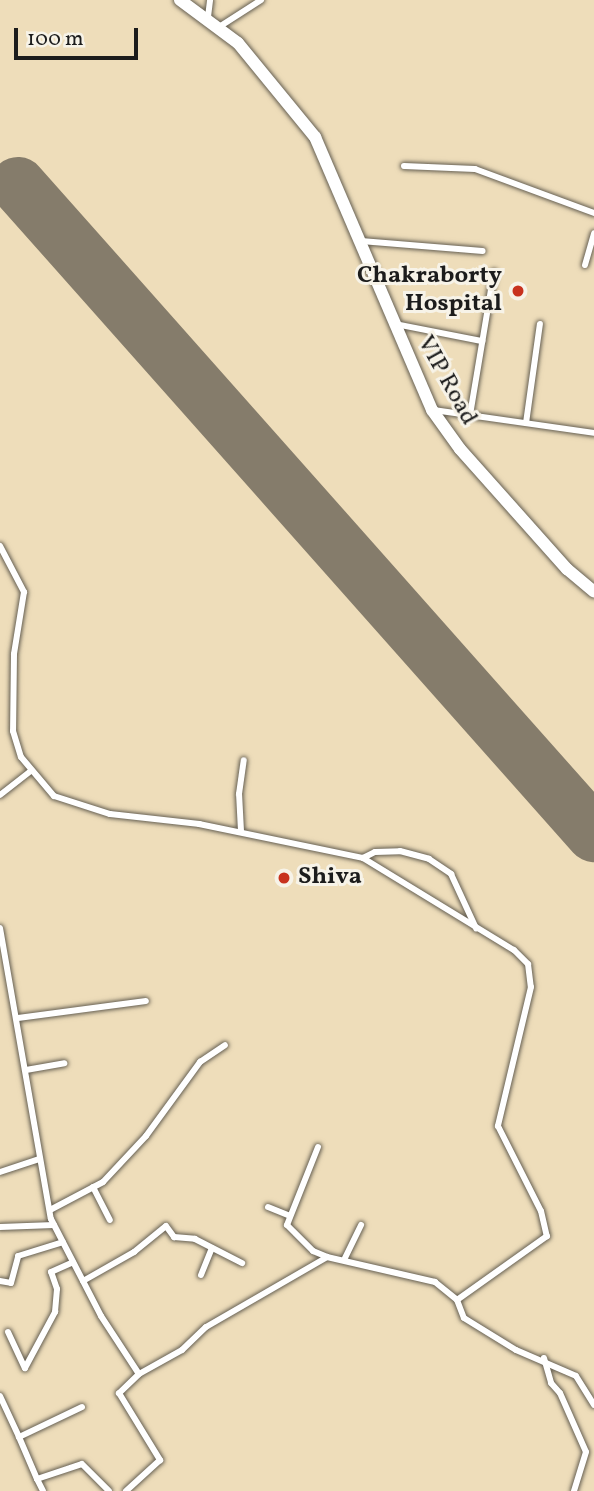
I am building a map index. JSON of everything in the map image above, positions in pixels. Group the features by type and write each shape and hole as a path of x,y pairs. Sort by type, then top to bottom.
{"highway":[{"name":"VIP Road","path":"180,0 208,17 267,74 315,137 432,410 460,449 568,569 594,592"}],"street":[{"path":"208,17 210,0"},
{"path":"219,27 261,0"},
{"path":"404,166 475,169 594,213"},
{"path":"585,265 594,233"},
{"path":"359,241 483,251"},
{"path":"470,415 495,272"},
{"path":"393,324 482,341"},
{"path":"526,423 540,324"},
{"path":"432,410 594,433"},
{"path":"0,546 24,592 14,654 13,730 21,757 54,796 110,814 240,831 363,858 528,964 531,987 498,1126 541,1211 547,1236 457,1300"},
{"path":"240,831 239,794 244,760"},
{"path":"0,795 31,771"},
{"path":"363,858 375,852 400,851 429,859 451,874 476,929"},
{"path":"0,928 7,952 39,1159 54,1225 83,1281 139,1374"},
{"path":"0,956 7,952"},
{"path":"18,1018 146,1001"},
{"path":"50,1210 93,1187 146,1136 200,1062 225,1045"},
{"path":"26,1070 64,1063"},
{"path":"318,1147 288,1215 287,1225 313,1251 327,1257 435,1282 457,1300 464,1318 516,1350 544,1358 576,1376 594,1405"},
{"path":"0,1172 39,1159"},
{"path":"93,1187 110,1220"},
{"path":"268,1207 288,1215"},
{"path":"0,1227 54,1225"},
{"path":"344,1260 361,1225"},
{"path":"83,1281 134,1252 166,1226 174,1237 195,1239 242,1263"},
{"path":"0,1281 10,1283 18,1256 63,1242"},
{"path":"201,1275 212,1248"},
{"path":"126,1491 160,1460 119,1393 139,1374 182,1350 206,1327 327,1257"},
{"path":"8,1332 25,1368 55,1312 57,1289 51,1272 73,1262"},
{"path":"544,1358 551,1383 560,1393 586,1452 575,1491"},
{"path":"0,1396 43,1491"},
{"path":"19,1437 82,1407"},
{"path":"37,1479 82,1464 109,1491"}],"runway":[{"path":"18,185 594,834"}],"place":[{"name":"Chakraborty Hospital","path":"518,291"},
{"name":"Shiva","path":"284,878"}]}
